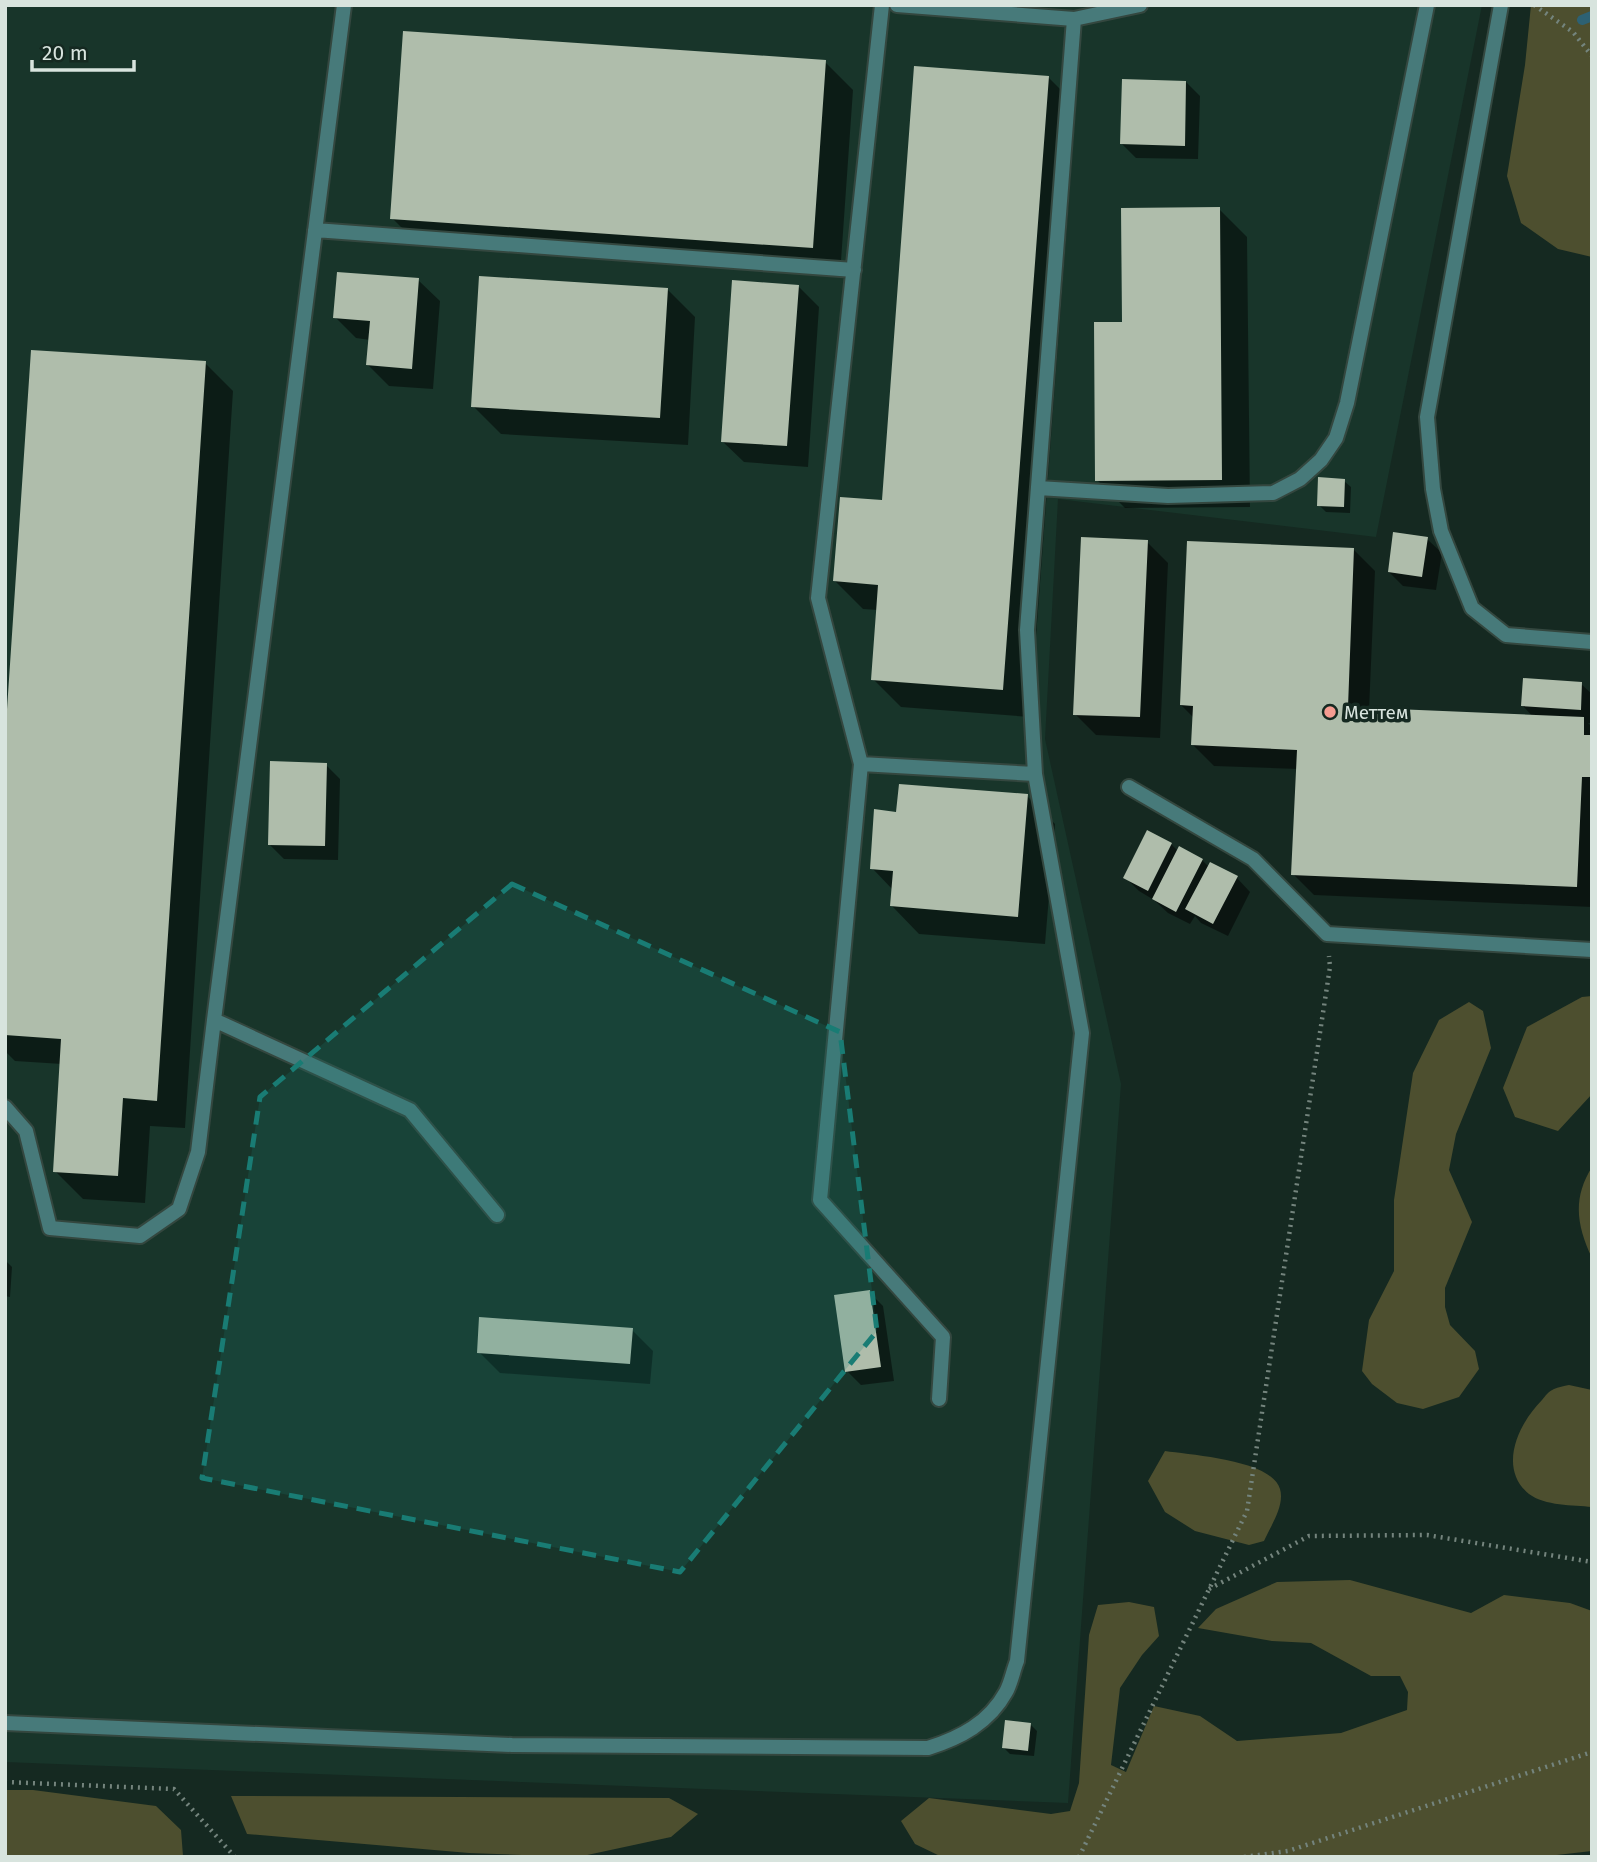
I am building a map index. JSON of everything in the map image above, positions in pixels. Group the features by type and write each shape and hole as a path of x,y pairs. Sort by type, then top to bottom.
{"lane":[{"path":"5,1107 26,1131 50,1227 140,1236 179,1209 198,1152 344,5"},
{"path":"882,5 818,598 861,764 820,1200 943,1336 939,1399"},
{"path":"897,5 1046,11 1074,19 1139,5"},
{"path":"1038,488 1168,496 1273,494 1300,479 1321,460 1336,438 1347,403 1427,5"},
{"path":"1501,5 1427,417 1433,489 1441,531 1472,608 1506,635 1592,642"},
{"path":"5,1724 512,1745 928,1748 955,1740 983,1721 1006,1692 1017,1661 1082,1033 1035,774 1027,630 1074,19"},
{"path":"315,230 854,270"},
{"path":"861,764 1035,774"},
{"path":"1129,787 1254,859 1327,934 1592,950"},
{"path":"214,1020 410,1110 497,1215"}],"path":[{"path":"1534,5 1573,32 1592,56"},
{"path":"1079,1857 1247,1511 1331,967 1327,934"},
{"path":"1208,1589 1309,1535 1427,1535 1592,1562"},
{"path":"1244,1857 1288,1851 1592,1752"},
{"path":"5,1782 174,1789 235,1857"}],"highlighted area":[{"path":"512,884 840,1032 877,1331 680,1572 202,1478 260,1097"}],"shaded area":[{"path":"5,5 1482,5 1376,537 1058,499 1045,739 1121,1084 1068,1803 5,1762"},
{"path":"1531,5 1592,5 1592,257 1558,249 1521,223 1507,176 1525,65"},
{"path":"1592,996 1592,1094 1558,1131 1515,1117 1503,1088 1527,1027 1582,997"},
{"path":"1469,1002 1483,1011 1491,1048 1456,1134 1449,1170 1472,1222 1445,1288 1445,1307 1450,1325 1475,1351 1479,1369 1459,1397 1423,1409 1397,1403 1372,1384 1362,1371 1369,1320 1394,1271 1394,1200 1413,1073 1439,1020"},
{"path":"1592,1167 1592,1258 1580,1224 1579,1201"},
{"path":"1569,1385 1592,1390 1592,1507 1559,1504 1536,1498 1519,1483 1514,1472 1515,1446 1526,1421 1549,1392"},
{"path":"1165,1451 1247,1465 1274,1479 1281,1496 1276,1516 1264,1541 1249,1545 1195,1531 1165,1512 1148,1481"},
{"path":"1350,1580 1471,1613 1504,1595 1570,1603 1592,1611 1592,1851 1539,1857 942,1857 915,1844 901,1821 929,1798 1051,1814 1070,1811 1079,1783 1089,1635 1098,1605 1129,1602 1154,1607 1159,1636 1142,1655 1120,1688 1111,1765 1126,1772 1154,1706 1200,1716 1237,1741 1341,1733 1407,1710 1408,1692 1400,1676 1371,1676 1311,1643 1272,1641 1198,1628 1216,1609 1277,1582"},
{"path":"5,1790 33,1790 156,1806 181,1830 183,1856 5,1857"},
{"path":"231,1796 669,1798 698,1814 671,1837 578,1857 469,1853 247,1834"}],"building":[{"path":"403,31 826,60 813,248 390,219"},
{"path":"914,66 1049,76 1003,690 871,680 878,585 833,581 840,497 882,500"},
{"path":"1122,79 1186,81 1185,146 1120,144"},
{"path":"1220,207 1222,480 1095,481 1094,322 1122,322 1121,208"},
{"path":"337,272 419,278 412,369 366,365 370,321 333,318"},
{"path":"479,276 668,288 660,418 471,407"},
{"path":"732,280 799,285 787,446 721,442"},
{"path":"31,350 206,361 157,1101 123,1098 118,1176 53,1172 61,1039 5,1035 5,739"},
{"path":"1318,477 1345,479 1344,507 1317,506"},
{"path":"1393,532 1428,537 1422,577 1388,572"},
{"path":"1081,537 1148,540 1140,717 1073,715"},
{"name":"Меттем","path":"1187,541 1354,548 1348,707 1584,717 1584,735 1592,735 1592,777 1582,777 1577,887 1291,875 1297,750 1191,745 1193,706 1180,705"},
{"path":"1523,678 1582,682 1581,710 1521,706"},
{"path":"270,761 327,763 325,846 268,845"},
{"path":"899,784 1028,794 1018,917 890,906 893,871 870,869 874,809 896,812"},
{"path":"1147,830 1172,843 1148,891 1123,878"},
{"path":"1179,846 1203,859 1176,912 1152,899"},
{"path":"1210,862 1238,876 1213,924 1185,909"},
{"path":"870,1290 881,1367 845,1372 834,1295"},
{"path":"479,1317 633,1328 630,1364 477,1353"},
{"path":"1005,1720 1031,1723 1028,1751 1002,1748"}],"waterway":[{"path":"1582,20 1592,16"}],"place":[{"name":"Меттем","path":"1330,712"}]}
